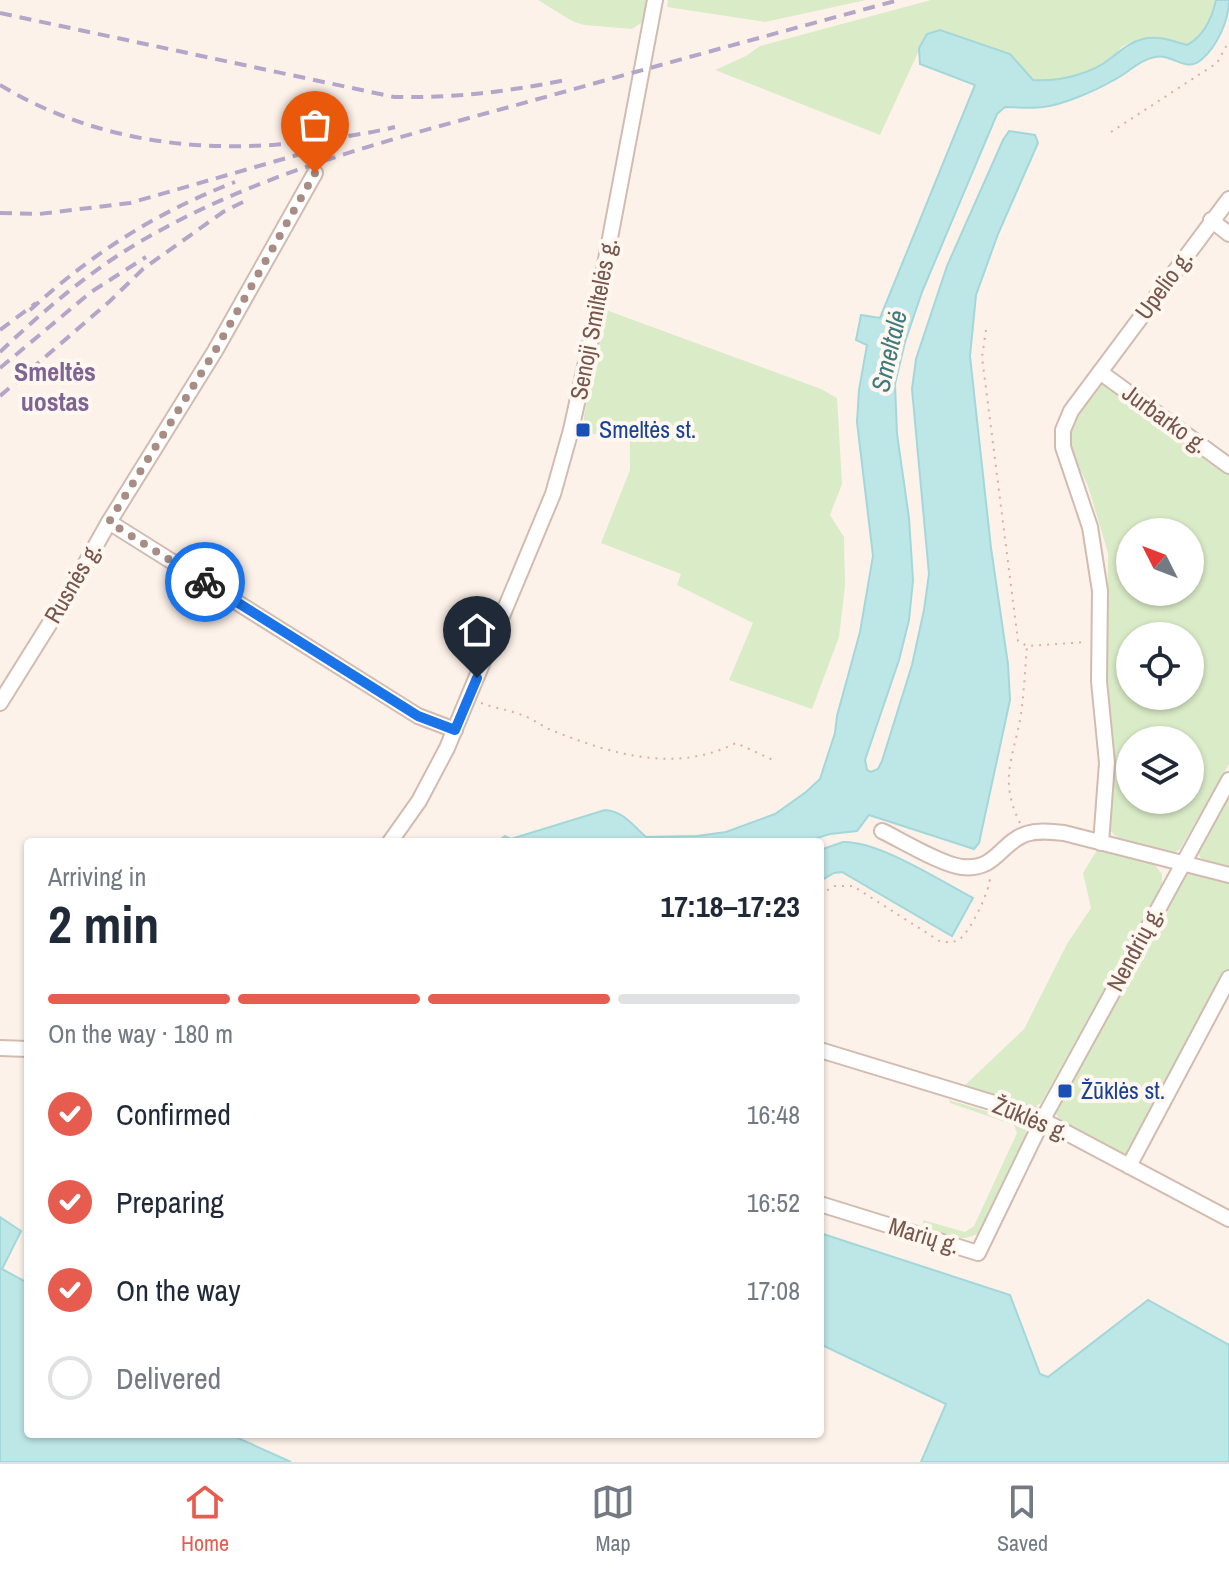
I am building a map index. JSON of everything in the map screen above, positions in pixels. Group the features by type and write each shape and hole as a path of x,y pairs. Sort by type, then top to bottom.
{"street":[{"name":"Senoji Smiltelės g.","path":"393,838 419,801 455,730 546,515 565,454 590,344 655,0"},
{"name":"Rusnės g.","path":"0,703 215,351 315,173"},
{"name":"Upelio g.","path":"1101,843 1107,763 1099,681 1100,591 1090,527 1063,447 1063,430 1071,411 1229,199"},
{"path":"1211,220 1229,234"},
{"name":"Jurbarko g.","path":"1100,372 1229,466"},
{"path":"109,522 418,716 455,730"},
{"name":"Nendrių g.","path":"1043,1119 1229,780"},
{"path":"882,831 958,867 986,865 1026,834 1044,831 1064,833 1229,875"},
{"path":"1129,1166 1229,978"},
{"path":"0,1048 24,1049"},
{"name":"Žūklės g.","path":"824,1051 1043,1119 1229,1219"},
{"name":"Marių g.","path":"824,1205 978,1253 1043,1119"}],"path":[{"path":"1111,132 1217,63 1229,41"},
{"path":"986,330 982,357 1018,641 1027,646 1100,641"},
{"path":"1026,834 1010,801 1007,783 1021,714 1027,646"},
{"path":"468,698 502,711 521,714 553,731 621,755 672,761 715,753 736,743 773,760"},
{"path":"824,892 835,886 853,886 941,942 952,942 964,934 989,889 991,878 986,865"}],"green space":[{"path":"538,0 648,0 644,21 632,29 584,25"},
{"path":"668,0 866,0 765,22 667,7"},
{"path":"931,0 1216,0 1206,26 1198,37 1186,45 1156,39 1132,42 1094,69 1053,80 1033,80 1009,54 927,33 880,135 715,70 760,46"},
{"path":"606,310 821,389 837,398 842,484 830,515 844,537 845,586 839,637 812,709 729,680 753,623 677,585 681,574 601,543 630,470 630,436 592,434 584,425"},
{"path":"1101,378 1229,474 1229,764 1204,807 1204,726 1116,726 1116,814 1200,814 1180,849 1173,854 1126,842 1107,824 1113,759 1107,664 1108,553 1088,486 1065,439 1073,414"},
{"path":"1229,794 1229,867 1201,859 1197,850"},
{"path":"1097,850 1155,865 1162,874 1162,885 1041,1103 1033,1108 964,1086 1024,1029 1067,944 1091,908 1083,873"},
{"path":"1190,872 1229,883 1229,969 1132,1153 1125,1158 1061,1123 1055,1112 1184,874"},
{"path":"949,1100 1019,1121 1027,1135 985,1228 963,1238 923,1228 923,1220 965,1232 974,1226 1017,1133 1014,1125 950,1103"}],"water":[{"name":"Smeltalė","path":"1216,0 1229,0 1217,41 1195,63 1184,64 1155,57 1069,101 1038,108 1005,107 997,114 922,292 905,342 895,384 897,434 909,518 913,580 909,620 899,660 865,760 867,770 871,772 878,769 882,761 912,665 929,574 912,389 916,359 947,266 1003,140 1009,131 1035,135 1038,143 998,234 976,295 970,356 1010,700 979,843 974,849 869,815 857,831 817,838 514,838 605,810 623,816 646,837 726,832 775,814 820,779 860,632 873,556 857,422 867,345 856,340 861,315 880,318 975,85 920,64 919,48 927,34 940,30 1010,54 1033,80 1043,80 1085,73 1129,44 1143,39 1160,38 1187,45 1198,37"},
{"path":"843,842 874,848 973,898 952,936 842,872 824,879 824,849"},
{"path":"0,1217 21,1231 2,1269 24,1281 24,1438 238,1438 291,1462 0,1462"},
{"path":"824,1234 1010,1295 1040,1374 1048,1377 1148,1300 1229,1345 1229,1462 921,1462 946,1404 824,1346"}],"railway":[{"path":"0,352 98,269 133,246 227,197 326,160 428,129 899,0"},
{"path":"0,13 394,97 480,93 566,80"},
{"path":"0,85 39,106 79,122 163,142 248,146 350,136 395,127"},
{"path":"0,213 39,214 130,203 311,151"},
{"path":"30,310 77,270 126,236 178,207 235,182"},
{"path":"0,396 143,269 223,212 243,202"},
{"path":"0,368 91,292 146,257"},
{"path":"0,330 36,303"}],"way so far":[{"path":"205,582 109,522 215,351 315,173"}],"place":[{"name":"Smeltės st.","path":"583,430"},
{"name":"Žūklės st.","path":"1065,1091"}],"district":[{"name":"Smeltės uostas","path":"55,387"}],"route":[{"path":"205,582 418,716 437,724 455,730 477,678"}]}
